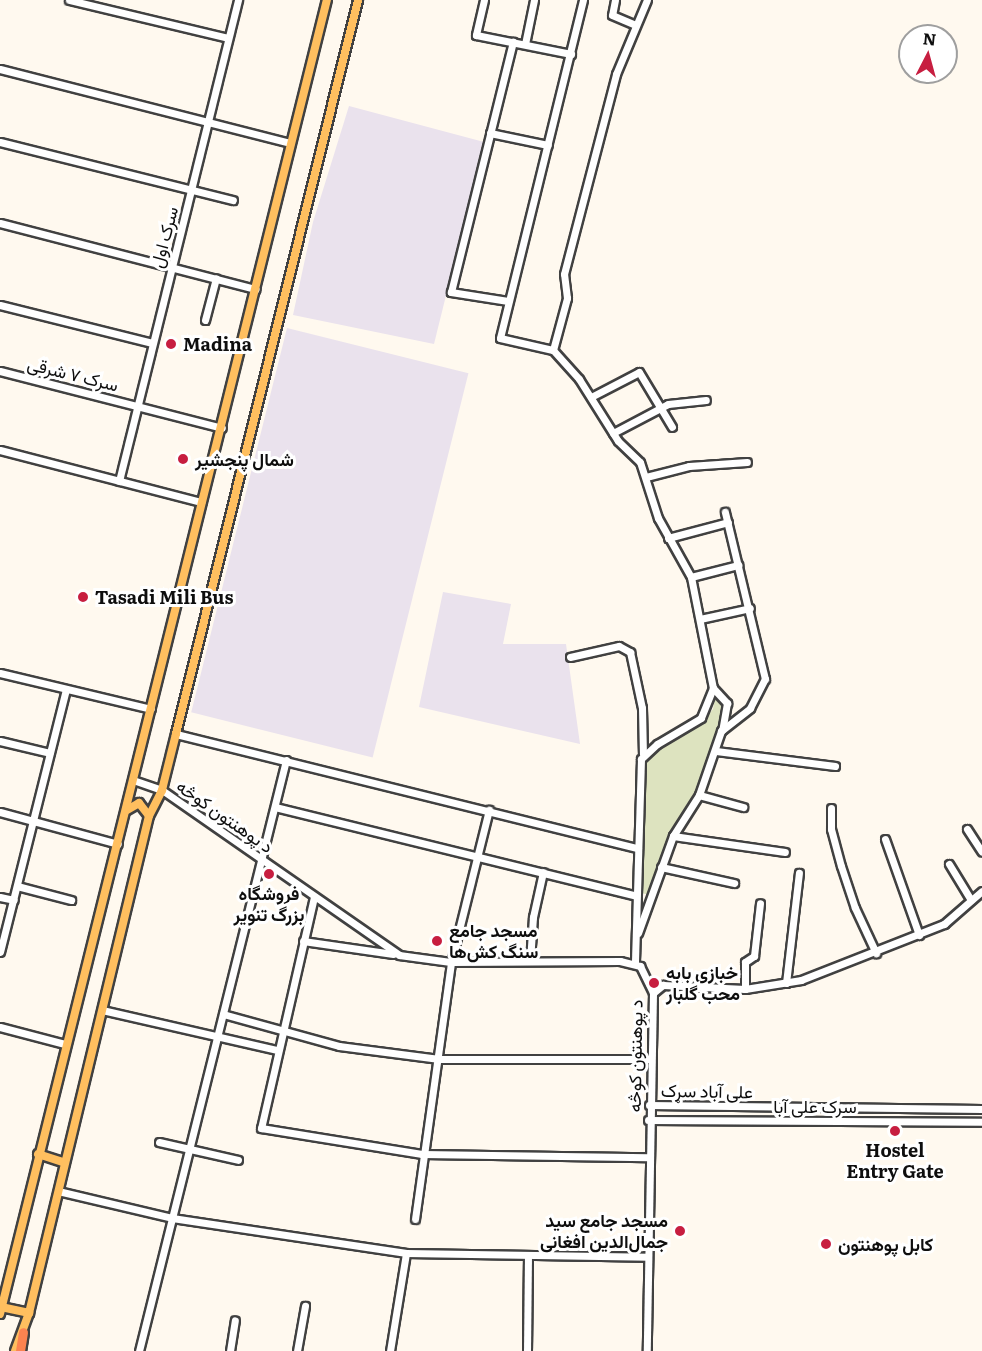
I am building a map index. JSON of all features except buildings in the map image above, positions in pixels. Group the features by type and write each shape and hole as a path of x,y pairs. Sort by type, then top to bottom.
{"highway":[{"path":"17,1351 23,1332"}],"main road":[{"path":"29,1313 1,1310 65,1044 118,844 327,0"},
{"path":"23,1332 149,816 162,790 358,0"},
{"path":"126,810 139,802 149,816"},
{"path":"38,1154 65,1163"}],"street":[{"path":"69,0 228,38"},
{"name":"سرک‌ اول","path":"119,481 238,0"},
{"path":"484,0 476,35 571,54"},
{"path":"525,44 534,0"},
{"path":"584,0 500,338 553,350 591,397 613,433 640,462 658,518 692,577 713,688 727,703 716,751 699,795 673,836 636,938"},
{"path":"615,0 612,15 635,25"},
{"path":"553,350 567,297 564,274 616,74 646,0"},
{"path":"508,301 451,292 513,42"},
{"path":"0,69 291,143"},
{"path":"490,133 548,145"},
{"path":"0,142 233,200"},
{"path":"0,223 256,289"},
{"path":"205,320 216,278"},
{"path":"0,305 152,343"},
{"name":"سرک ۷ شرقی","path":"0,371 222,428"},
{"path":"591,397 639,372 672,427"},
{"path":"613,433 660,407 706,400"},
{"path":"0,450 201,502"},
{"path":"646,477 689,466 747,462"},
{"path":"721,731 750,708 765,679 750,608 725,512"},
{"path":"668,538 728,522"},
{"path":"692,577 738,565"},
{"path":"700,619 750,608"},
{"path":"570,657 620,646 630,652 642,708 642,751 637,807 635,963"},
{"path":"0,673 151,709"},
{"path":"642,751 700,718 713,688"},
{"path":"0,952 66,689"},
{"path":"176,734 638,848"},
{"path":"0,741 50,753"},
{"path":"716,751 835,766"},
{"path":"139,1351 286,760"},
{"name":"د پوهنتون کوڅه","path":"133,780 162,790 399,955 451,962 635,963 645,974 653,993 648,1106 646,1351"},
{"path":"699,795 742,807"},
{"path":"275,807 636,896"},
{"path":"831,808 831,829 841,866 855,908 876,953"},
{"path":"415,1220 422,1154 439,1059 451,962 489,810"},
{"path":"0,812 118,844"},
{"path":"967,829 982,852"},
{"path":"673,836 748,850 786,852"},
{"path":"885,839 919,934"},
{"path":"949,864 971,900"},
{"path":"661,867 734,883"},
{"path":"530,961 533,917 543,872"},
{"path":"786,983 799,873"},
{"path":"17,886 71,900"},
{"path":"653,993 663,985 746,989 786,983 876,953 944,924 982,891"},
{"path":"0,897 14,900"},
{"path":"314,897 281,1029 261,1128 422,1154 648,1157"},
{"path":"746,989 745,962 754,956 760,903"},
{"path":"303,941 399,955"},
{"path":"102,1010 277,1050"},
{"path":"223,1014 339,1046 439,1059 651,1059"},
{"path":"0,1027 65,1044"},
{"name":"علی آباد سړک","path":"648,1106 982,1109"},
{"path":"889,1108 889,1121"},
{"name":"سرک علی آبا","path":"648,1120 982,1122"},
{"path":"159,1142 238,1160"},
{"path":"58,1191 172,1218 406,1254 648,1257"},
{"path":"390,1351 406,1254"},
{"path":"526,1351 528,1255"},
{"path":"297,1351 305,1306"},
{"path":"230,1351 235,1320"}],"shaded area":[{"path":"349,106 484,142 434,344 293,315 313,222"},
{"path":"287,328 468,373 373,757 191,712"},
{"path":"443,592 511,604 503,644 566,644 580,744 419,707"}],"green space":[{"path":"716,693 726,707 700,791 678,820 650,895 641,893 646,756 705,719 713,709"}],"place":[{"name":"Madina","path":"171,344"},
{"name":"شمال پنجشیر","path":"183,459"},
{"name":"Tasadi Mili Bus","path":"83,597"},
{"name":"فروشگاه بزرگ تنویر","path":"269,874"},
{"name":"مسجد جامع سنگ کش‌ها","path":"437,941"},
{"name":"خبازی بابه محب گلبار","path":"654,983"},
{"name":"Hostel Entry Gate","path":"895,1131"},
{"name":"مسجد جامع سید جمال‌الدین افغانی","path":"680,1231"},
{"name":"کابل پوهنتون","path":"826,1244"}]}
